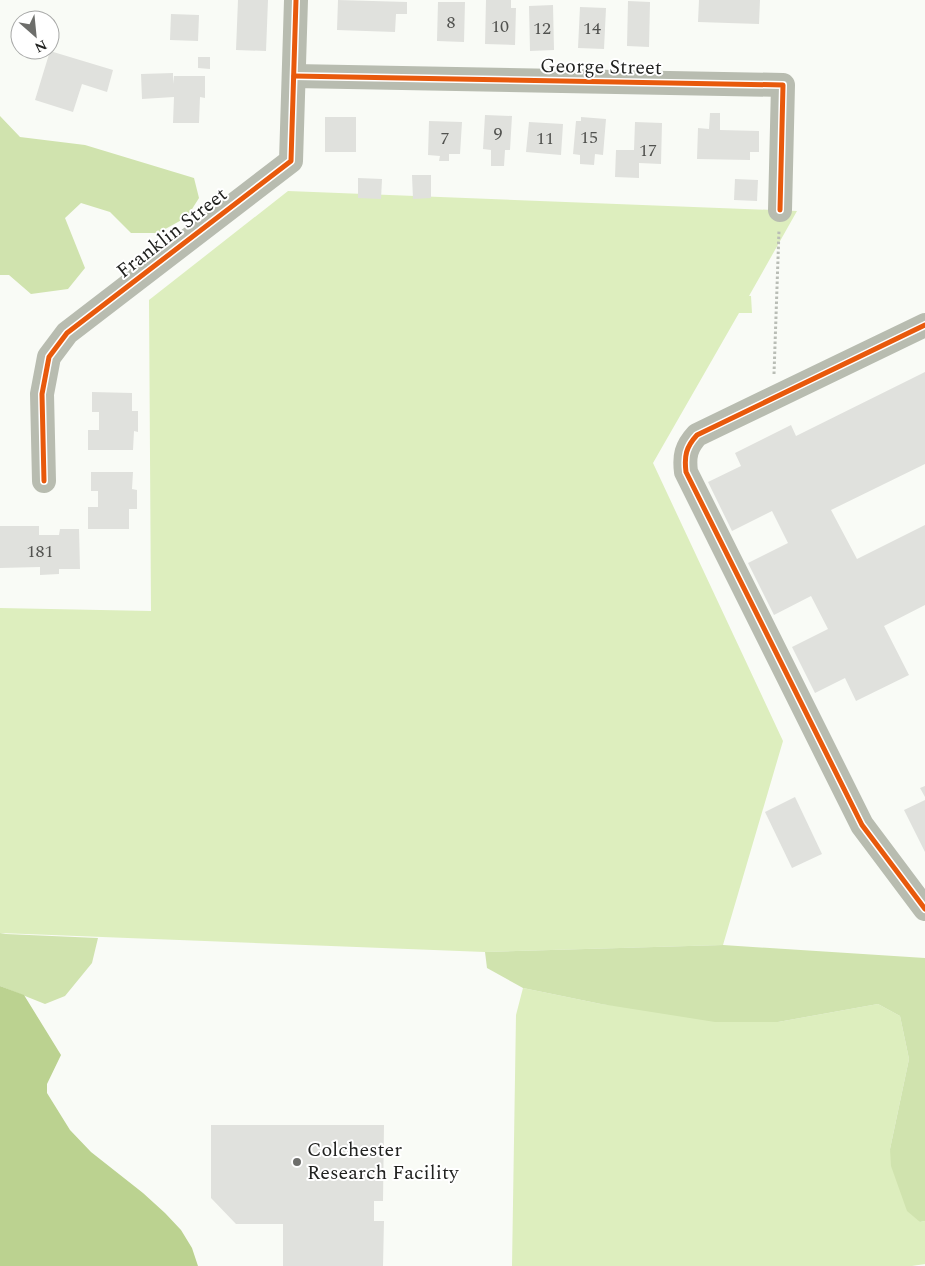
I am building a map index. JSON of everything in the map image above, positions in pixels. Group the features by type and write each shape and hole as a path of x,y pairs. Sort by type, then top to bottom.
{"street":[{"name":"Franklin Street","path":"44,481 42,394 49,357 68,333 291,161 296,0"},
{"name":"George Street","path":"294,76 782,85 780,210"},
{"path":"925,325 697,434 690,443 685,463 686,472 862,825 925,909"}],"path":[{"path":"773,398 780,210"}],"shaded area":[{"path":"0,116 20,137 85,145 194,178 199,198 187,217 158,233 131,233 110,212 81,203 65,218 85,268 68,289 31,294 9,275 0,275"},
{"path":"288,191 797,211 749,296 751,296 752,313 739,313 653,463 783,741 723,945 485,952 0,933 0,608 151,611 149,300"},
{"path":"0,933 98,938 92,963 65,996 45,1004 0,986"},
{"path":"723,945 925,958 925,1221 920,1222 907,1211 891,1166 890,1149 909,1059 900,1016 878,1004 778,1022 715,1022 601,1004 523,988 487,968 485,952"},
{"path":"0,986 24,995 61,1055 47,1084 47,1093 70,1130 91,1152 143,1193 181,1230 192,1248 198,1266 0,1266"},
{"path":"523,988 601,1004 778,1022 878,1004 900,1016 909,1059 890,1149 920,1222 925,1221 925,1264 912,1266 512,1266 516,1015"}],"building":[{"path":"238,0 268,0 266,51 236,50"},
{"path":"338,0 407,2 407,14 396,14 395,32 337,30"},
{"path":"486,0 511,0 511,8 516,8 515,45 485,44"},
{"path":"699,0 760,0 759,24 698,22"},
{"path":"628,1 650,2 649,47 627,46"},
{"path":"438,2 465,2 464,42 437,41"},
{"path":"553,5 554,50 530,51 529,6"},
{"path":"580,7 606,8 604,49 578,48"},
{"path":"171,14 199,15 198,41 170,40"},
{"path":"60,54 113,70 107,92 82,84 73,112 35,100 47,60 60,60"},
{"path":"198,57 210,57 210,69 198,68"},
{"path":"173,73 173,84 174,76 205,76 205,98 200,97 199,123 173,123 174,97 142,99 141,74"},
{"path":"710,113 720,113 720,130 759,131 759,152 750,152 750,160 697,159 698,128 709,129"},
{"path":"485,115 512,116 510,150 505,150 504,166 491,166 491,150 483,149"},
{"path":"325,117 356,117 356,152 325,152"},
{"path":"581,117 606,119 603,155 595,154 594,165 580,164 580,155 573,154 576,121 581,121"},
{"path":"429,121 462,122 460,154 449,154 449,161 439,161 440,156 428,155"},
{"path":"529,122 563,124 561,155 526,152"},
{"path":"635,122 662,123 661,164 639,163 639,178 615,177 616,150 634,150"},
{"path":"412,175 431,175 431,198 413,199"},
{"path":"358,178 382,179 381,199 358,198"},
{"path":"735,179 758,180 757,201 734,200"},
{"path":"925,372 925,464 831,510 857,559 925,525 925,605 884,626 909,675 856,701 845,678 815,693 792,647 828,629 811,596 774,615 748,563 788,543 772,511 732,531 708,482 741,466 735,453 791,425 796,436"},
{"path":"92,392 132,393 132,411 138,411 138,432 134,431 133,450 88,450 88,430 99,430 99,412 92,412"},
{"path":"91,472 133,472 132,489 137,490 137,509 129,509 129,529 88,529 88,507 98,507 98,491 91,491"},
{"path":"0,526 39,526 39,535 59,535 60,529 79,529 80,569 59,569 59,574 40,575 40,567 0,568"},
{"path":"925,786 925,797 920,788"},
{"path":"795,797 822,854 792,868 765,812"},
{"path":"925,800 925,852 904,810"},
{"name":"Colchester Research Facility","path":"211,1125 384,1125 383,1201 374,1201 374,1221 384,1221 383,1266 283,1266 283,1224 236,1224 211,1198"}],"cycle path":[{"path":"44,481 42,394 49,357 67,333 291,161 296,0"},
{"path":"294,76 783,85 780,210"},
{"path":"925,325 697,435 688,448 685,461 686,472 862,825 925,909"}],"place":[{"name":"Colchester Research Facility","path":"297,1162"}]}
